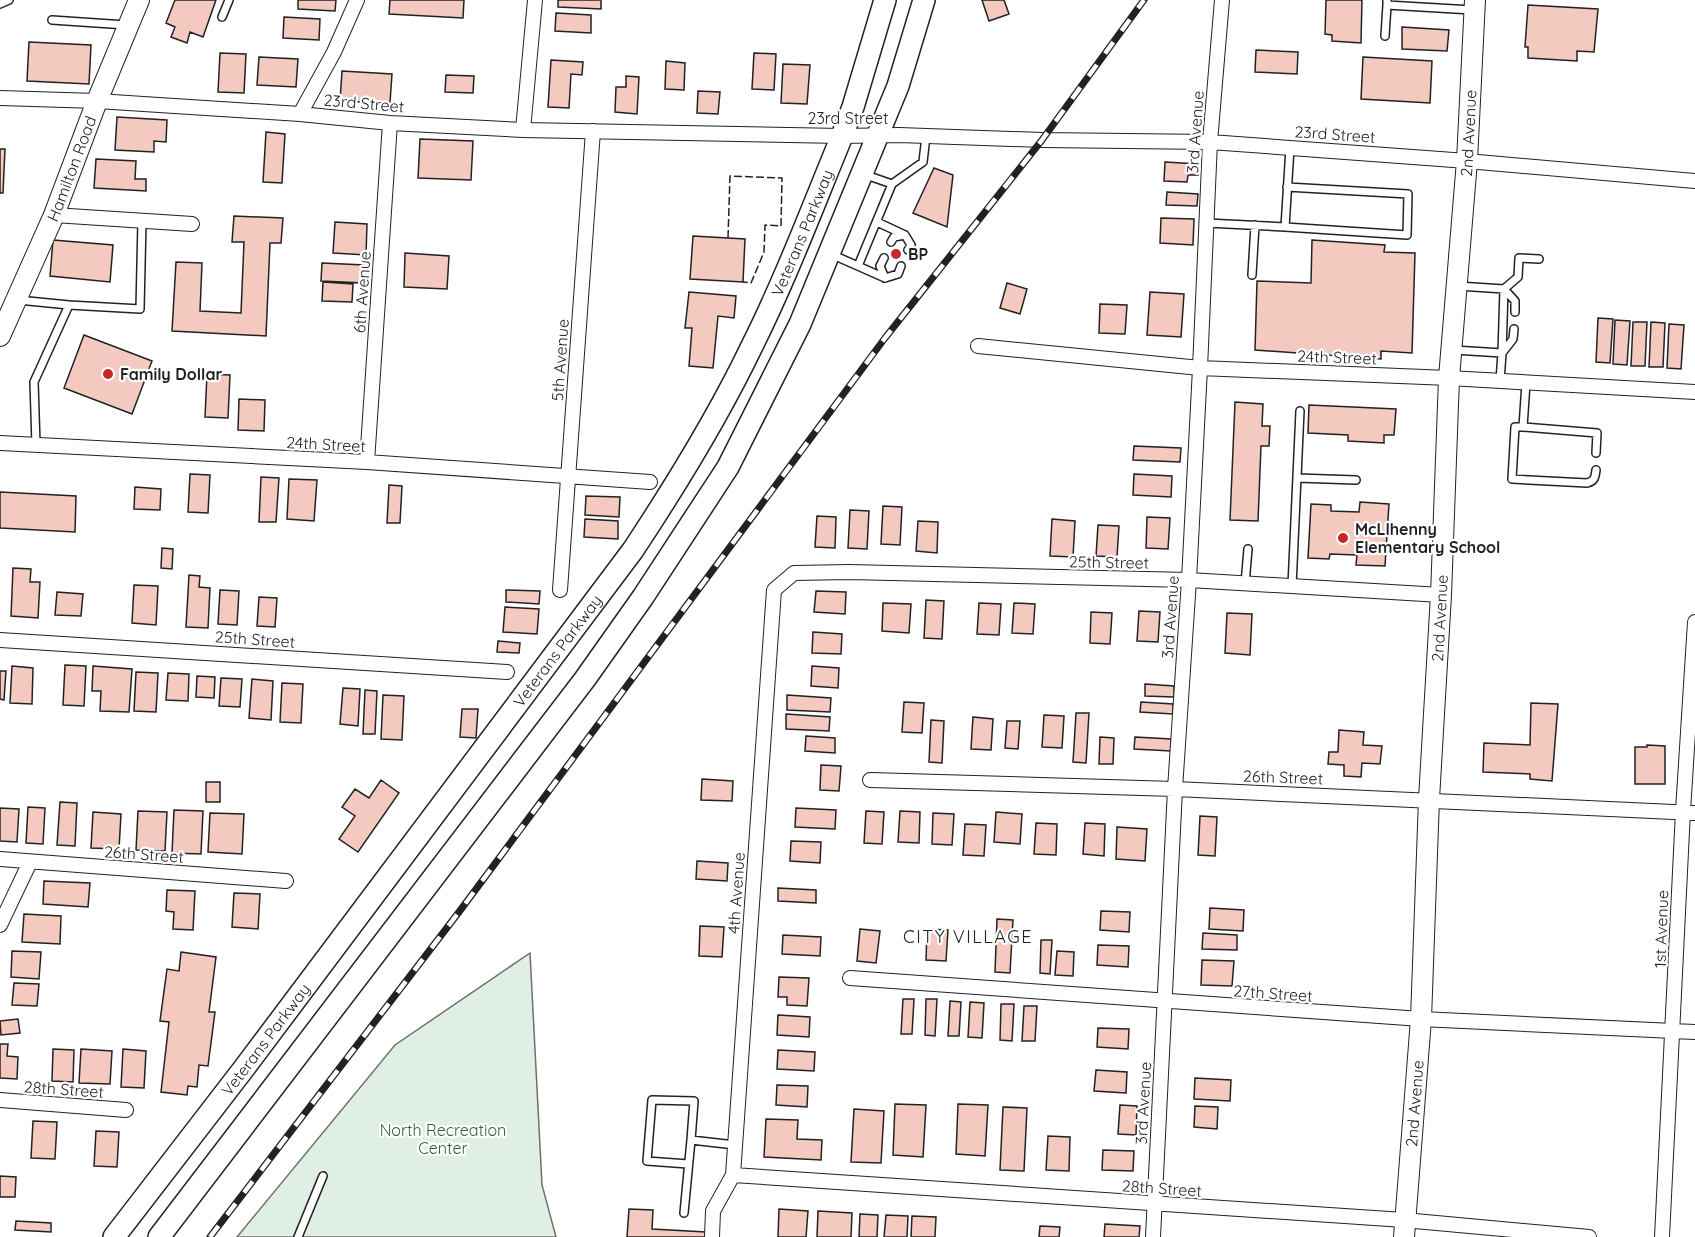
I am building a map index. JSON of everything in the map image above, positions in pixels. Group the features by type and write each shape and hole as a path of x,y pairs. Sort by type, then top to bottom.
{"main road":[{"name":"Hamilton Road","path":"0,334 54,215 97,101 139,0"},
{"name":"Veterans Parkway","path":"114,1237 252,1058 626,560 650,524 706,434 753,345 842,136 885,0"},
{"name":"Veterans Parkway","path":"159,1237 585,679 643,597 728,467 800,324 830,253 898,86 924,0"},
{"name":"2nd Avenue","path":"1404,1228 1421,1020 1449,378 1467,160 1475,5"}],"street":[{"path":"300,114 334,52 357,0"},
{"path":"523,130 535,0"},
{"name":"3rd Avenue","path":"1153,1237 1210,142 1222,0"},
{"name":"23rd Street","path":"0,98 97,101 300,114 390,123 523,130 1210,142 1467,160 1695,181"},
{"name":"6th Avenue","path":"367,462 390,123"},
{"name":"5th Avenue","path":"560,591 593,131"},
{"path":"54,215 192,224"},
{"name":"24th Street","path":"978,346 1200,368 1449,378 1695,392"},
{"name":"24th Street","path":"0,442 367,462 650,482"},
{"name":"4th Avenue","path":"712,1237 714,1211 733,1175 774,590 794,573 812,573"},
{"name":"25th Street","path":"812,573 1189,580 1441,595"},
{"name":"1st Avenue","path":"1662,1237 1689,812 1695,622"},
{"name":"25th Street","path":"0,640 507,672"},
{"name":"26th Street","path":"870,780 1175,789 1689,812"},
{"name":"26th Street","path":"0,859 286,881"},
{"path":"0,925 30,862"},
{"name":"27th Street","path":"850,978 1421,1020 1695,1032"},
{"name":"28th Street","path":"0,1100 126,1110"},
{"name":"28th Street","path":"733,1175 1155,1205 1404,1228 1589,1237"}],"lane":[{"path":"0,4 9,0"},
{"path":"222,16 228,0"},
{"path":"1451,8 1452,0"},
{"path":"1385,36 1387,3 1431,4 1451,8 1475,5"},
{"path":"52,20 129,25"},
{"path":"858,266 892,184 924,162 926,136"},
{"path":"1285,227 1290,148"},
{"path":"861,174 892,184"},
{"path":"1207,223 1407,235 1408,194 1287,187"},
{"path":"16,300 140,309 142,221"},
{"path":"877,222 905,235 911,244 908,250"},
{"path":"1252,275 1255,225"},
{"path":"891,242 894,237 905,235"},
{"path":"830,253 885,278 898,274 901,266"},
{"path":"884,258 880,266 885,278"},
{"path":"1500,381 1504,290 1518,277 1519,258 1539,259"},
{"path":"1457,286 1504,290 1515,301 1515,312"},
{"path":"36,445 34,382 69,304"},
{"path":"1502,353 1513,339 1514,329"},
{"path":"1452,350 1502,353"},
{"path":"1523,427 1526,383"},
{"path":"1292,586 1300,411"},
{"path":"1596,453 1597,433 1515,426 1512,479 1587,483 1593,482 1596,470"},
{"path":"1297,478 1356,480"},
{"path":"1245,584 1248,549"},
{"path":"684,1213 694,1101 652,1100 647,1161 688,1164"},
{"path":"691,1140 735,1145"},
{"path":"298,1237 323,1176"}],"green space":[{"name":"North Recreation Center","path":"530,953 542,1185 556,1237 237,1237 395,1045"}],"building":[{"path":"175,0 216,0 203,37 190,32 187,43 171,37 175,27 166,23"},
{"path":"298,0 336,0 335,11 298,9"},
{"path":"390,0 464,0 463,18 389,14"},
{"path":"558,0 601,0 601,9 558,7"},
{"path":"982,0 1004,0 1009,14 989,21"},
{"path":"1326,0 1362,0 1361,43 1332,41 1332,35 1325,34"},
{"path":"1528,5 1598,9 1594,52 1577,51 1577,61 1528,58 1528,47 1525,47"},
{"path":"556,13 591,15 591,33 555,31"},
{"path":"284,17 320,19 319,40 283,38"},
{"path":"1402,27 1449,30 1447,51 1402,49"},
{"path":"29,42 91,45 89,84 27,81"},
{"path":"1256,50 1298,52 1297,74 1255,72"},
{"path":"220,53 246,54 244,93 218,92"},
{"path":"754,53 776,54 774,90 752,89"},
{"path":"259,57 298,59 296,87 257,85"},
{"path":"1363,57 1432,61 1430,103 1361,99"},
{"path":"551,60 583,62 582,75 571,74 569,108 548,107"},
{"path":"666,61 685,63 684,90 665,89"},
{"path":"783,64 810,65 807,104 781,103"},
{"path":"342,71 392,74 390,103 340,101"},
{"path":"446,75 474,76 473,93 445,92"},
{"path":"626,76 639,77 637,114 615,112 616,87 626,87"},
{"path":"698,91 720,92 718,114 697,113"},
{"path":"117,117 167,120 166,142 154,141 154,152 115,150"},
{"path":"266,132 285,134 282,183 263,182"},
{"path":"420,139 473,141 471,180 418,178"},
{"path":"0,149 5,149 3,193 0,193"},
{"path":"96,159 136,161 135,179 146,179 146,191 94,188"},
{"path":"1165,162 1198,164 1198,175 1188,175 1187,182 1164,181"},
{"path":"934,168 953,175 947,227 913,213"},
{"path":"1167,192 1198,194 1197,206 1166,205"},
{"path":"234,216 283,218 281,243 270,243 266,336 172,331 176,262 202,263 200,311 241,313 244,242 232,242"},
{"path":"1161,218 1194,219 1193,245 1160,243"},
{"path":"335,222 367,224 366,255 333,253"},
{"path":"693,236 745,239 743,282 690,279"},
{"path":"53,240 113,245 110,282 50,276"},
{"path":"1312,240 1385,245 1384,252 1415,253 1412,353 1381,351 1381,359 1255,350 1257,281 1311,283"},
{"path":"405,253 449,256 447,289 404,287"},
{"path":"322,263 365,265 364,283 321,281"},
{"path":"323,282 353,284 352,302 322,301"},
{"path":"1007,283 1027,289 1020,314 1000,308"},
{"path":"689,292 736,296 734,318 718,316 713,368 689,366 692,328 685,328"},
{"path":"1150,292 1184,294 1181,337 1147,335"},
{"path":"1100,304 1127,305 1125,334 1099,333"},
{"path":"1598,318 1613,319 1610,363 1596,362"},
{"path":"1615,320 1630,321 1627,365 1613,364"},
{"path":"1633,322 1647,322 1645,366 1631,366"},
{"path":"1651,322 1665,323 1663,367 1649,367"},
{"path":"1669,324 1684,325 1681,369 1667,368"},
{"name":"Family Dollar","path":"84,335 152,361 132,414 64,388"},
{"path":"207,374 230,375 228,418 205,417"},
{"path":"239,399 265,400 264,431 238,430"},
{"path":"1235,402 1263,404 1262,426 1270,426 1269,446 1261,446 1258,521 1230,520"},
{"path":"1309,405 1396,409 1394,435 1384,435 1384,443 1348,441 1348,435 1308,433"},
{"path":"1134,446 1181,448 1180,462 1133,460"},
{"path":"190,474 210,475 208,513 188,512"},
{"path":"1134,474 1172,476 1171,497 1133,495"},
{"path":"261,477 279,478 276,522 259,522"},
{"path":"289,479 317,480 314,521 287,519"},
{"path":"389,485 402,486 400,523 387,523"},
{"path":"135,487 161,489 160,510 134,509"},
{"path":"0,492 76,496 75,532 0,528"},
{"path":"586,496 620,497 619,517 585,515"},
{"path":"1360,502 1389,504 1385,566 1356,565 1357,555 1330,554 1329,559 1308,558 1311,504 1331,505 1331,511 1359,512"},
{"path":"883,506 902,507 900,545 881,544"},
{"path":"850,510 869,511 867,549 848,548"},
{"path":"817,516 836,517 835,548 815,547"},
{"path":"1147,517 1170,518 1168,549 1146,548"},
{"path":"585,519 618,521 618,539 584,537"},
{"path":"1052,519 1075,521 1073,557 1050,556"},
{"path":"918,521 938,522 937,553 916,551"},
{"path":"1098,525 1119,526 1117,557 1096,556"},
{"path":"162,548 173,549 172,569 161,568"},
{"path":"13,568 31,569 30,582 40,582 38,618 11,616"},
{"path":"189,575 200,576 199,587 210,588 208,628 186,627"},
{"path":"134,585 158,586 156,625 132,623"},
{"path":"220,590 239,591 237,625 218,624"},
{"path":"506,590 540,591 539,604 506,602"},
{"path":"816,591 846,592 845,614 814,612"},
{"path":"57,592 83,594 81,616 55,615"},
{"path":"259,597 277,598 275,627 257,626"},
{"path":"926,600 944,601 942,639 924,638"},
{"path":"883,603 911,604 909,633 882,631"},
{"path":"979,603 1001,604 999,635 977,634"},
{"path":"1014,603 1035,604 1033,634 1012,633"},
{"path":"505,607 539,609 537,634 503,632"},
{"path":"1139,611 1160,612 1158,642 1137,641"},
{"path":"1091,612 1112,613 1110,644 1090,643"},
{"path":"1227,613 1252,614 1250,655 1225,653"},
{"path":"813,632 842,634 841,654 812,653"},
{"path":"498,641 520,643 519,653 497,652"},
{"path":"65,665 86,666 84,706 63,705"},
{"path":"12,666 33,668 32,704 10,703"},
{"path":"93,666 132,669 129,712 100,711 101,691 92,691"},
{"path":"812,666 839,668 838,688 811,686"},
{"path":"0,671 6,671 4,700 0,699"},
{"path":"136,672 158,673 156,712 134,711"},
{"path":"168,673 189,674 188,701 166,700"},
{"path":"197,676 215,677 214,698 196,697"},
{"path":"221,678 242,679 240,707 219,706"},
{"path":"252,679 273,681 271,720 249,718"},
{"path":"282,683 303,684 301,723 280,722"},
{"path":"1145,684 1174,686 1174,697 1145,696"},
{"path":"343,688 360,689 358,726 340,724"},
{"path":"365,690 377,691 375,734 363,734"},
{"path":"383,695 404,696 402,740 381,739"},
{"path":"787,695 831,698 830,712 787,710"},
{"path":"904,702 924,703 922,733 902,732"},
{"path":"1141,702 1173,704 1173,714 1140,712"},
{"path":"1531,703 1558,704 1552,781 1530,779 1530,774 1483,772 1484,743 1530,745"},
{"path":"462,709 478,709 476,738 460,737"},
{"path":"1076,713 1089,713 1086,763 1073,762"},
{"path":"786,714 830,717 829,731 786,729"},
{"path":"1044,715 1064,716 1062,748 1042,747"},
{"path":"973,717 993,719 991,750 971,749"},
{"path":"931,720 944,721 942,763 929,762"},
{"path":"1007,721 1020,721 1018,749 1005,748"},
{"path":"1339,730 1364,732 1363,745 1382,746 1380,764 1362,763 1361,777 1344,776 1344,765 1328,764 1329,752 1338,752"},
{"path":"806,736 835,738 835,753 805,751"},
{"path":"1100,737 1114,738 1113,764 1099,764"},
{"path":"1135,737 1171,739 1171,751 1134,749"},
{"path":"1647,745 1665,746 1665,784 1635,784 1635,747 1647,747"},
{"path":"821,765 841,766 839,791 820,790"},
{"path":"702,779 733,781 732,801 701,800"},
{"path":"381,780 399,793 358,852 339,839 355,816 342,807 355,789 369,798"},
{"path":"206,782 220,782 220,802 206,802"},
{"path":"60,802 77,803 75,846 57,845"},
{"path":"28,807 45,808 43,844 26,843"},
{"path":"0,808 19,809 17,842 0,841"},
{"path":"796,808 836,810 835,829 795,827"},
{"path":"174,810 203,811 201,854 172,853"},
{"path":"138,811 167,812 165,851 136,850"},
{"path":"866,811 884,812 882,844 864,843"},
{"path":"900,811 920,812 919,843 898,842"},
{"path":"93,812 121,814 119,849 91,848"},
{"path":"996,812 1022,814 1020,844 994,842"},
{"path":"210,813 244,814 242,854 208,852"},
{"path":"933,813 954,814 952,845 932,844"},
{"path":"1200,816 1217,817 1215,856 1198,855"},
{"path":"1036,823 1057,824 1056,855 1034,854"},
{"path":"1085,823 1105,824 1104,856 1083,854"},
{"path":"965,824 986,825 984,856 963,855"},
{"path":"1117,827 1147,829 1145,861 1116,859"},
{"path":"791,841 821,842 820,863 790,861"},
{"path":"697,861 728,863 727,881 696,879"},
{"path":"44,881 90,883 88,907 43,904"},
{"path":"778,888 816,890 816,903 778,901"},
{"path":"167,890 195,891 193,930 173,929 174,912 166,911"},
{"path":"234,893 260,894 258,929 232,927"},
{"path":"1210,908 1244,910 1243,931 1209,929"},
{"path":"1101,911 1130,912 1129,932 1100,930"},
{"path":"24,914 61,916 60,944 22,942"},
{"path":"997,919 1013,920 1010,973 995,972"},
{"path":"700,926 724,927 722,957 699,956"},
{"path":"860,929 880,931 876,963 857,961"},
{"path":"927,929 948,930 946,961 926,960"},
{"path":"1203,933 1237,935 1237,950 1202,949"},
{"path":"783,935 821,937 820,956 782,954"},
{"path":"1041,940 1052,940 1050,974 1040,973"},
{"path":"1098,945 1129,946 1128,967 1097,965"},
{"path":"12,951 41,952 39,979 11,977"},
{"path":"1057,951 1074,952 1073,976 1055,975"},
{"path":"181,952 216,957 209,1012 215,1012 208,1066 199,1065 197,1087 188,1086 187,1095 161,1092 169,1022 160,1021 167,969 179,971"},
{"path":"1202,960 1234,961 1232,986 1201,985"},
{"path":"779,977 809,978 807,1006 787,1005 787,997 778,997"},
{"path":"14,983 39,984 37,1006 12,1005"},
{"path":"903,999 914,999 912,1034 901,1034"},
{"path":"926,999 937,999 935,1036 925,1035"},
{"path":"950,1001 961,1002 959,1036 948,1036"},
{"path":"970,1002 984,1003 982,1038 968,1037"},
{"path":"1001,1004 1014,1004 1012,1041 1000,1040"},
{"path":"1024,1006 1037,1006 1035,1041 1022,1041"},
{"path":"778,1015 810,1017 809,1037 777,1035"},
{"path":"18,1019 20,1033 1,1035 0,1021"},
{"path":"1098,1028 1129,1029 1128,1049 1097,1047"},
{"path":"0,1044 8,1044 7,1056 18,1057 17,1079 0,1078"},
{"path":"53,1049 74,1050 73,1082 52,1081"},
{"path":"81,1049 112,1051 110,1084 79,1083"},
{"path":"123,1049 146,1051 144,1088 121,1087"},
{"path":"778,1050 815,1052 814,1071 777,1069"},
{"path":"1096,1070 1127,1072 1126,1093 1094,1091"},
{"path":"1195,1078 1231,1080 1230,1101 1194,1099"},
{"path":"777,1085 808,1086 807,1107 776,1105"},
{"path":"895,1104 926,1105 923,1157 893,1155"},
{"path":"958,1104 988,1105 985,1156 956,1154"},
{"path":"1120,1105 1137,1106 1136,1135 1118,1134"},
{"path":"1195,1106 1218,1107 1217,1129 1194,1127"},
{"path":"1003,1107 1027,1108 1024,1171 1000,1170"},
{"path":"854,1109 884,1111 881,1163 851,1162"},
{"path":"766,1119 798,1120 797,1139 822,1140 821,1160 764,1157"},
{"path":"33,1121 57,1122 55,1159 31,1158"},
{"path":"96,1131 119,1132 117,1167 94,1166"},
{"path":"1048,1136 1070,1137 1069,1171 1046,1170"},
{"path":"1103,1150 1134,1151 1133,1171 1102,1170"},
{"path":"0,1176 16,1177 15,1197 0,1197"},
{"path":"629,1209 653,1210 652,1229 706,1232 706,1237 627,1237"},
{"path":"779,1209 808,1211 806,1237 778,1237"},
{"path":"818,1211 852,1213 851,1237 817,1237"},
{"path":"860,1214 878,1215 877,1237 859,1237"},
{"path":"886,1215 908,1216 907,1237 884,1237"},
{"path":"912,1216 936,1217 935,1237 911,1237"},
{"path":"16,1221 51,1223 51,1232 15,1230"},
{"path":"1105,1224 1140,1226 1139,1237 1104,1237"},
{"path":"1040,1226 1060,1227 1059,1237 1039,1237"}],"railway":[{"path":"210,1237 459,912 885,338 1042,140 1144,0"}],"fence":[{"path":"728,238 730,176 782,178 781,226 765,225 764,252 751,283 743,282"}],"place":[{"name":"BP","path":"896,254"},
{"name":"Family Dollar","path":"108,374"},
{"name":"McLlhenny Elementary School","path":"1343,538"}],"district":[{"name":"CITY VILLAGE","path":"968,936"}]}
